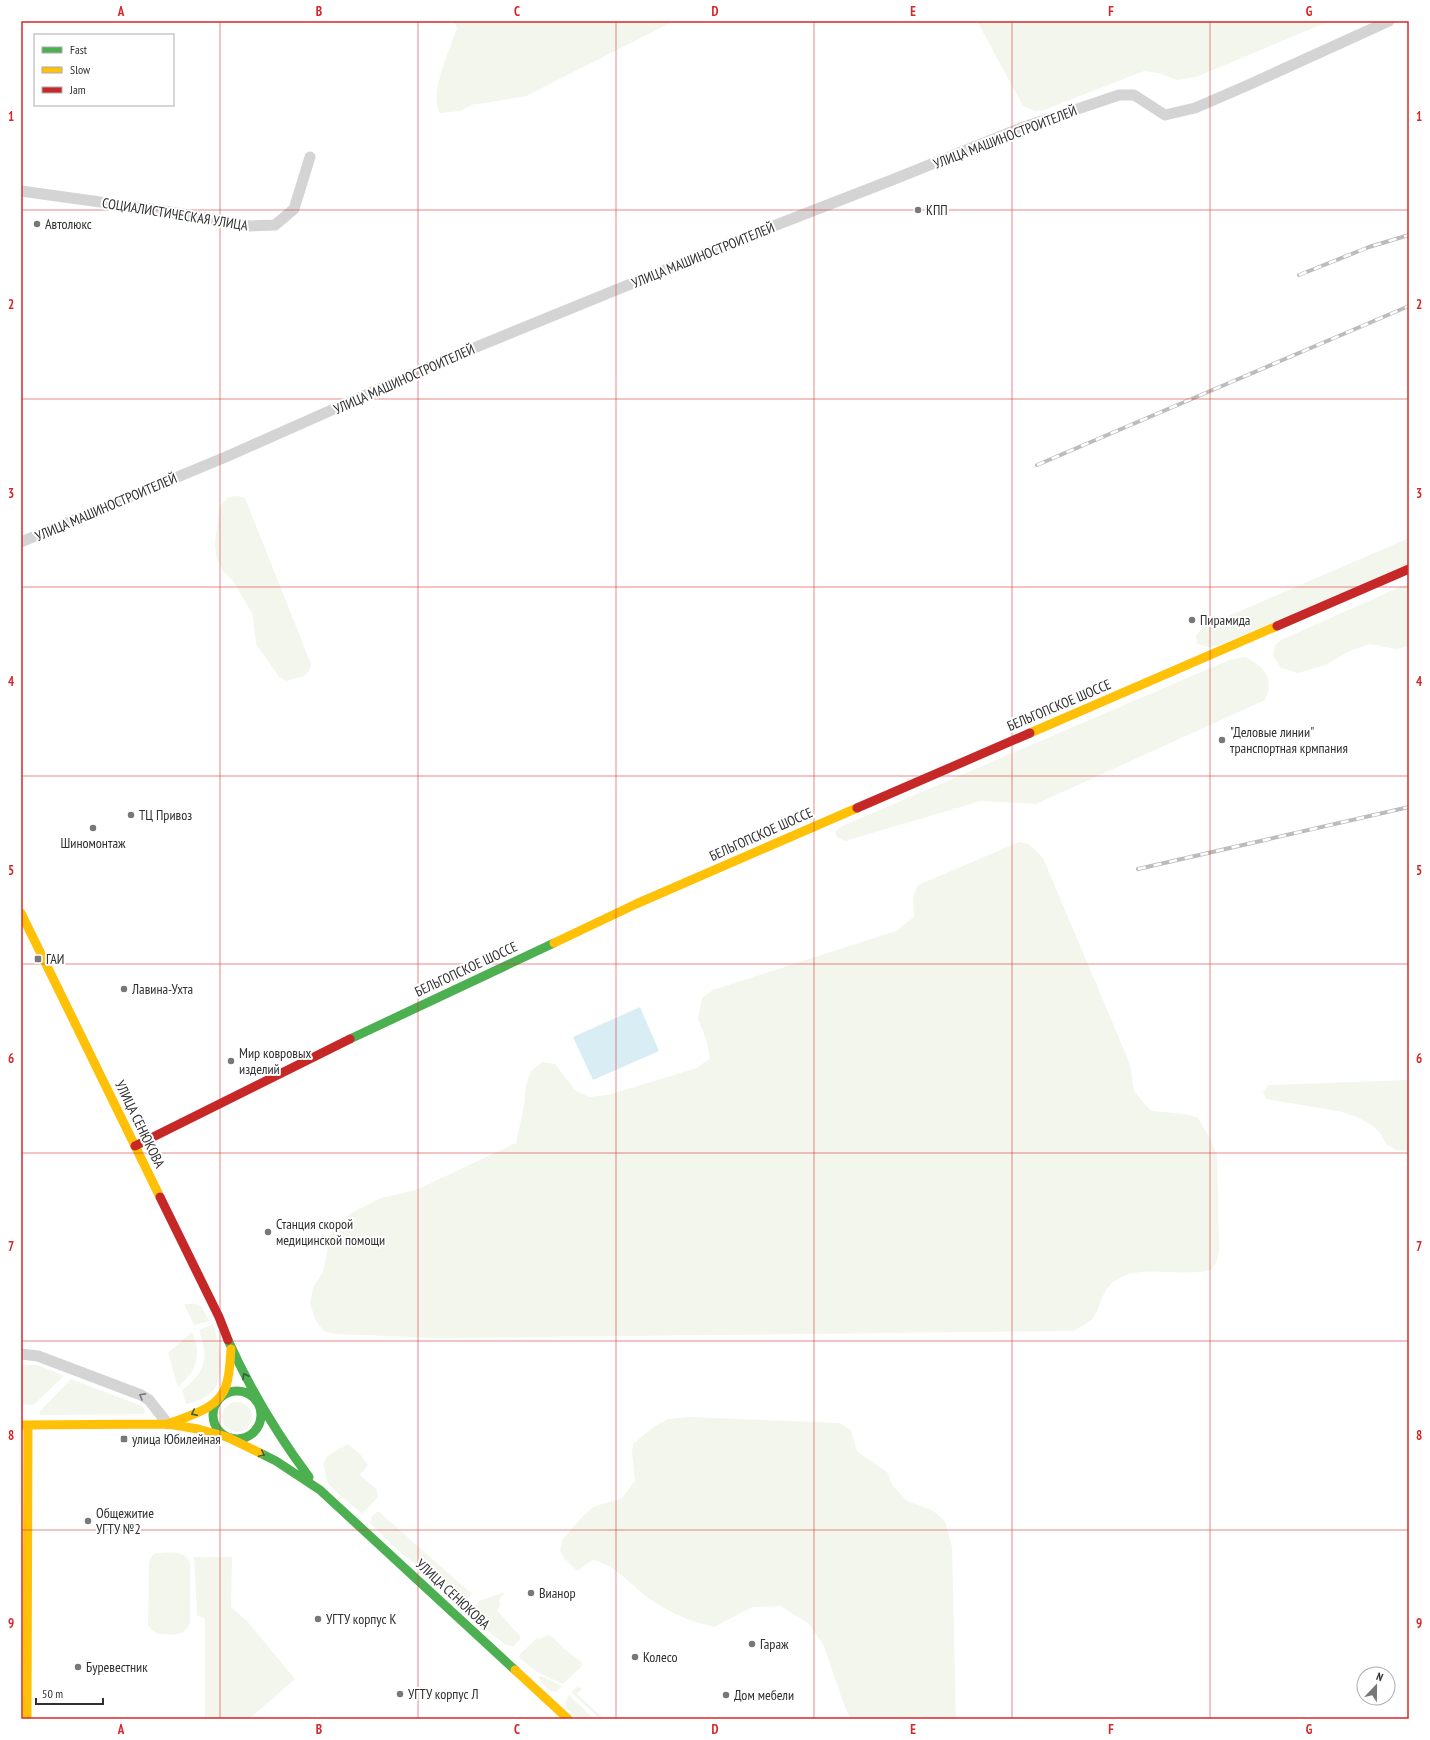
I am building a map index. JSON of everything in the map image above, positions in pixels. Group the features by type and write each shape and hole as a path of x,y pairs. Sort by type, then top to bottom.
{"street":[{"name":"УЛИЦА МАШИНОСТРОИТЕЛЕЙ","path":"21,542 228,456 498,338 1015,130 1119,96 1134,95 1165,115 1194,108 1389,21"},
{"name":"СОЦИАЛИСТИЧЕСКАЯ УЛИЦА","path":"21,190 250,226 275,225 294,209 310,157"},
{"name":"БЕЛЬГОПСКОЕ ШОССЕ","path":"135,1146 369,1030 636,904 1409,569"},
{"name":"УЛИЦА СЕНЮКОВА","path":"21,913 219,1317 231,1349 258,1403 276,1433 320,1490"},
{"name":"УЛИЦА СЕНЮКОВА","path":"231,1349 226,1385 214,1409 213,1418 218,1429 227,1437 276,1461 320,1490 568,1719"},
{"path":"21,1354 38,1356 141,1395 149,1400 168,1424"},
{"name":"УЛИЦА СЕНЮКОВА","path":"220,1399 230,1392 238,1391 247,1393 258,1403 262,1418 255,1432 242,1439 227,1437"},
{"path":"168,1424 195,1413 220,1399"},
{"path":"27,1719 24,1702 24,1425 168,1424 206,1431 227,1437"}],"shaded area":[{"path":"454,21 674,21 526,96 472,105 460,111 440,113 437,106 438,84 445,60 457,29"},
{"path":"977,21 1330,21 1196,77 1177,80 1158,73 1144,71 1044,110 1035,111 1023,106"},
{"path":"238,496 245,498 311,664 309,671 304,676 287,681 280,678 256,644 253,615 233,581 223,571 217,559 215,545 219,510 223,502 229,497"},
{"path":"1409,538 1409,564 1220,645 1208,647 1197,644 1196,635 1203,627"},
{"path":"1409,583 1409,646 1396,649 1370,644 1352,650 1325,665 1298,673 1281,668 1273,655 1275,645 1281,640"},
{"path":"1245,657 1258,664 1266,674 1269,685 1265,700 1036,804 981,801 845,841 837,837 835,832 840,827 1229,660"},
{"path":"1019,842 1029,844 1043,858 1130,1064 1134,1091 1151,1111 1185,1114 1198,1118 1217,1155 1219,1249 1217,1261 1211,1270 1199,1272 1147,1272 1123,1276 1113,1282 1105,1291 1095,1316 1074,1331 436,1338 335,1334 324,1331 316,1321 310,1303 313,1288 323,1272 331,1233 351,1213 381,1198 416,1190 516,1143 524,1106 526,1085 531,1071 542,1062 555,1064 575,1090 589,1097 608,1095 697,1068 710,1058 706,1039 698,1019 702,998 713,990 896,931 914,917 913,897 918,885"},
{"path":"1409,1080 1409,1151 1396,1150 1386,1144 1381,1134 1373,1126 1357,1117 1343,1112 1266,1099 1263,1092 1269,1085"},
{"path":"184,1304 195,1304 202,1307 209,1321 194,1325"},
{"path":"213,1324 217,1337 221,1362 217,1384 211,1393 201,1400 186,1404 182,1390 196,1377 201,1370 203,1363 204,1348 199,1330"},
{"path":"192,1332 197,1348 196,1362 190,1375 178,1387 168,1353"},
{"path":"21,1365 38,1365 64,1376 33,1405 21,1404"},
{"path":"71,1379 142,1406 145,1410 144,1414 40,1415 40,1411"},
{"path":"237,1402 248,1406 252,1417 248,1428 237,1432 226,1428 222,1417 226,1406"},
{"path":"690,1417 839,1423 851,1430 857,1451 887,1472 893,1486 907,1501 932,1510 945,1521 952,1547 956,1719 850,1719 824,1646 809,1624 781,1606 752,1607 714,1627 683,1617 662,1607 647,1597 618,1572 602,1563 593,1560 577,1571 564,1558 560,1550 563,1539 583,1516 593,1507 622,1498 635,1481 632,1453 633,1444 655,1426 668,1419"},
{"path":"348,1444 360,1454 368,1465 360,1475 377,1490 378,1497 362,1514 328,1483 323,1465 327,1456"},
{"path":"378,1511 472,1594 460,1605 435,1580 435,1574 432,1570 425,1569 409,1559 370,1523 372,1516"},
{"name":"Буревестник","path":"156,1553 180,1553 190,1562 190,1623 188,1628 181,1633 157,1634 148,1626 149,1564 151,1557"},
{"path":"194,1557 232,1557 231,1607 247,1621 295,1679 249,1719 205,1719 205,1619 197,1615"},
{"path":"505,1592 499,1600 500,1606 497,1610 520,1636 520,1639 513,1647 504,1644 471,1617 470,1613 479,1601"},
{"path":"548,1635 554,1638 563,1648 582,1662 581,1667 563,1684 539,1673 519,1658 520,1654 537,1638 540,1639"},
{"path":"541,1676 562,1686 556,1692 548,1690 538,1677"},
{"path":"577,1687 582,1689 577,1694 603,1718 602,1719 600,1719 571,1692"},
{"path":"569,1695 594,1719 578,1719 567,1709 565,1703"}],"water":[{"path":"640,1007 659,1051 593,1080 573,1037"}],"railway":[{"path":"1299,275 1369,247 1409,235"},
{"path":"1037,465 1409,306"},
{"path":"1138,869 1409,807"}],"traffic: fast":[{"path":"350,1039 554,943"},
{"path":"228,1340 245,1376 265,1411 309,1477"},
{"path":"232,1391 242,1391 254,1398 261,1410 261,1415 261,1420 254,1432 242,1439 232,1439 224,1435 217,1428 213,1420 213,1410 217,1402 224,1395 232,1391"},
{"path":"260,1453 276,1461 320,1490 515,1670"}],"traffic: slow":[{"path":"1030,733 1277,626"},
{"path":"554,943 636,904 857,808"},
{"path":"21,913 160,1197"},
{"path":"168,1424 202,1411 217,1401 226,1386 230,1368 231,1349"},
{"path":"21,1425 168,1424 198,1429 227,1437 260,1453"},
{"path":"27,1719 28,1425"},
{"path":"515,1670 568,1719"}],"traffic: jam":[{"path":"1277,626 1409,569"},
{"path":"857,808 1030,733"},
{"path":"135,1146 350,1039"},
{"path":"160,1197 219,1317 228,1340"}],"place":[{"name":"КПП","path":"918,210"},
{"name":"Автолюкс","path":"37,224"},
{"name":"Пирамида","path":"1192,620"},
{"name":"\"Деловые линии\" транспортная крмпания","path":"1222,740"},
{"name":"ТЦ Привоз","path":"131,815"},
{"name":"Шиномонтаж","path":"93,828"},
{"name":"ГАИ","path":"38,959"},
{"name":"Лавина-Ухта","path":"124,989"},
{"name":"Мир ковровых изделий","path":"231,1061"},
{"name":"Станция скорой медицинской помощи","path":"268,1232"},
{"name":"улица Юбилейная","path":"124,1439"},
{"name":"Общежитие УГТУ №2","path":"88,1521"},
{"name":"Вианор","path":"531,1593"},
{"name":"УГТУ корпус К","path":"318,1619"},
{"name":"Гараж","path":"752,1644"},
{"name":"Колесо","path":"635,1657"},
{"name":"Буревестник","path":"78,1667"},
{"name":"УГТУ корпус Л","path":"400,1694"},
{"name":"Дом мебели","path":"726,1695"}]}
